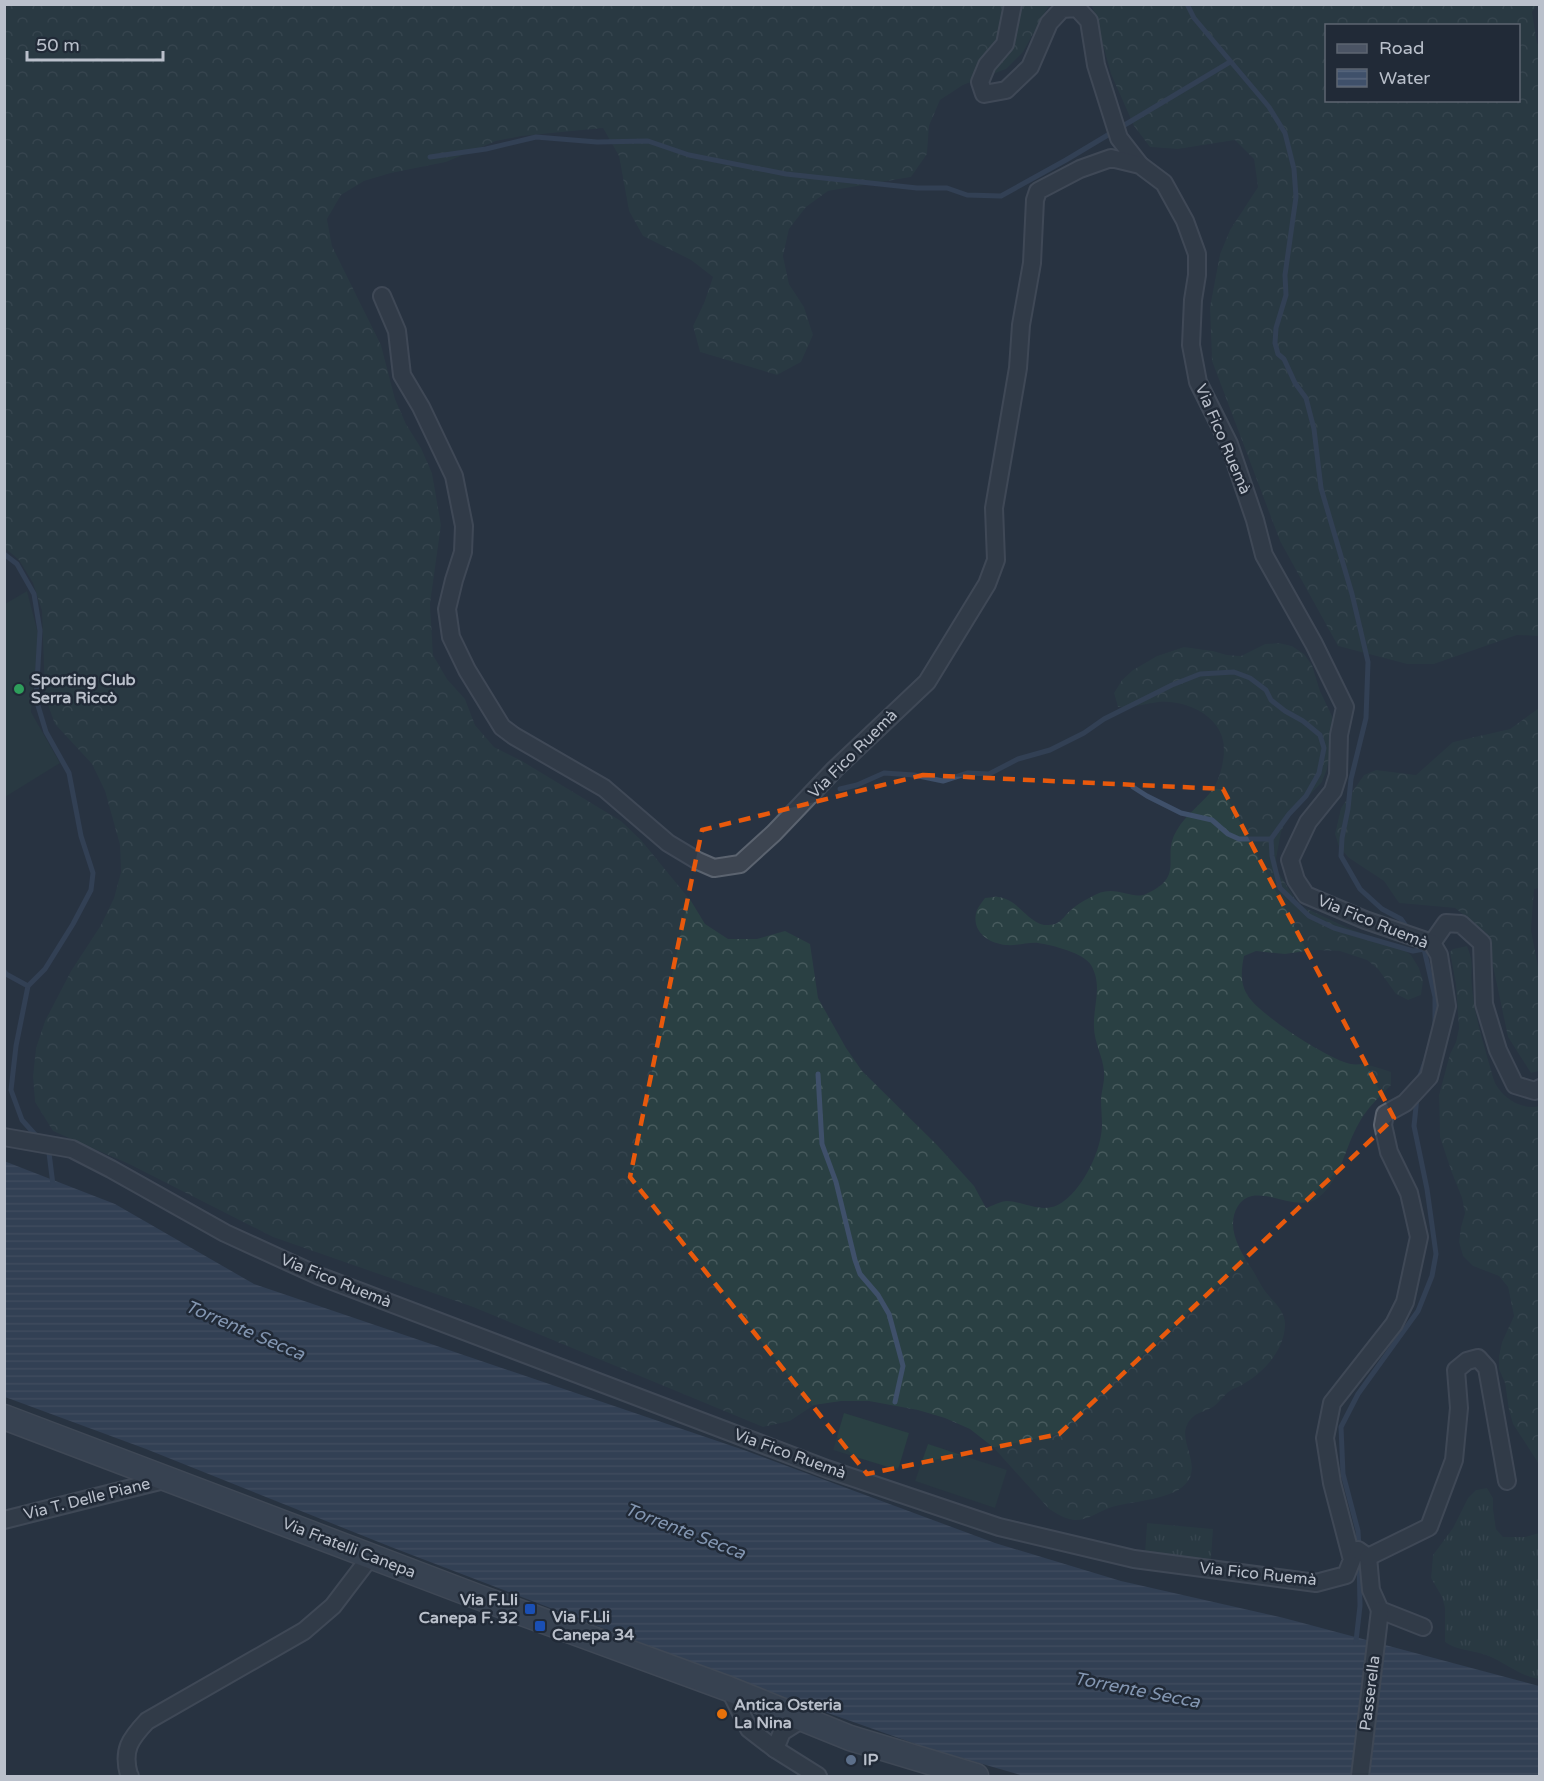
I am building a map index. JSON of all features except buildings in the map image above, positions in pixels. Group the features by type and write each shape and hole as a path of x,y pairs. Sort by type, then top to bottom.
{"main road":[{"name":"Via Fratelli Canepa","path":"4,1417 729,1689 801,1720 850,1738 976,1776"}],"street":[{"path":"1013,4 1005,44 987,65 980,82 984,94 1006,90 1030,67 1049,23 1062,9 1077,8 1089,21 1096,65 1119,138 1140,165"},
{"name":"Via Fico Ruemà","path":"4,1137 72,1149 225,1233 319,1276 827,1469 999,1527 1134,1559 1316,1583 1346,1575 1352,1560 1332,1483 1325,1438 1332,1403 1394,1324 1405,1302 1419,1237 1409,1193 1389,1152 1383,1125 1385,1114 1405,1103 1429,1077 1447,1005 1439,955 1432,943 1365,920 1306,896 1296,880 1290,860 1308,822 1333,791 1338,775 1339,735 1346,707 1264,555 1256,520 1229,444 1198,382 1191,345 1197,254 1185,221 1164,183 1140,165 1111,158 1080,169 1038,191 1035,200 1032,263 1021,325 1018,368 994,508 996,560 987,584 927,682 835,769 774,833 740,864 714,868 668,843 604,788 502,727 467,670 451,637 447,609 463,552 464,526 454,476 421,407 402,375 398,331 382,296"},
{"path":"1432,943 1446,923 1461,924 1482,942 1484,1004 1498,1050 1515,1085 1535,1090 1539,1088"},
{"path":"1368,1557 1429,1527 1454,1460 1459,1408 1456,1370 1467,1361 1478,1358 1487,1368 1507,1480"},
{"name":"Via T. Delle Piane","path":"4,1520 169,1479"},
{"path":"1347,1543 1368,1557"},
{"path":"130,1776 125,1762 131,1738 147,1721 304,1631 333,1606 371,1556"},
{"path":"1368,1557 1371,1590 1380,1610 1423,1627"},
{"name":"Passerella","path":"1360,1776 1380,1610"},
{"path":"729,1689 749,1729 775,1749 818,1776"},
{"path":"775,1749 782,1732 801,1720"}],"highlighted area":[{"path":"923,775 1223,789 1394,1118 1059,1434 867,1474 630,1177 702,830"}],"green space":[{"path":"4,5 1051,5 1023,52 1006,69 963,85 940,100 929,126 927,154 911,177 828,191 806,207 789,229 783,256 789,284 804,307 813,335 801,362 777,375 700,352 693,326 713,277 691,260 643,236 629,211 619,156 603,128 522,136 496,141 446,162 364,181 341,195 327,219 332,246 381,345 395,399 432,473 441,525 430,604 433,655 447,679 465,699 475,725 494,747 522,761 621,821 641,840 691,901 705,924 728,939 757,939 785,931 810,944 818,998 846,1048 862,1071 937,1145 974,1186 986,1208 1007,1201 1043,1208 1050,1207 1064,1201 1071,1194 1085,1177 1095,1157 1101,1136 1101,1098 1104,1075 1094,1033 1097,988 1095,973 1091,965 1075,953 1051,946 1034,943 1006,945 993,942 978,930 975,917 977,910 985,898 996,897 1016,905 1037,922 1052,925 1061,921 1079,903 1097,894 1111,891 1135,895 1146,894 1166,880 1169,873 1172,840 1185,819 1213,789 1222,765 1224,747 1220,731 1214,723 1207,716 1189,706 1159,702 1118,707 1114,693 1122,680 1133,670 1157,656 1184,647 1241,656 1265,644 1279,643 1292,646 1304,654 1312,665 1320,691 1332,716 1332,742 1322,782 1286,820 1281,832 1276,859 1278,872 1299,905 1348,928 1400,947 1411,955 1419,968 1423,981 1421,995 1408,1000 1396,994 1378,969 1367,960 1340,951 1312,950 1285,954 1256,951 1244,956 1242,982 1248,996 1266,1014 1312,1046 1341,1061 1365,1064 1391,1072 1391,1085 1362,1118 1337,1173 1326,1191 1318,1198 1298,1203 1254,1196 1245,1199 1238,1206 1233,1222 1236,1239 1266,1293 1283,1315 1284,1335 1272,1359 1260,1372 1230,1391 1213,1407 1195,1415 1187,1424 1185,1432 1192,1465 1188,1481 1182,1487 1164,1496 1112,1507 1089,1517 1074,1520 1049,1509 993,1447 970,1429 945,1418 918,1410 869,1401 841,1401 814,1405 790,1421 763,1427 473,1307 273,1237 129,1164 53,1131 35,1102 33,1076 36,1048 45,1021 71,971 101,925 114,898 121,872 120,845 105,791 92,764 55,724 45,697 42,611 33,583 19,560 5,548"},
{"path":"1092,5 1538,5 1532,12 1537,43 1540,46 1539,636 1517,635 1434,664 1407,664 1338,646 1280,541 1212,361 1210,307 1220,254 1230,230 1258,187 1254,159 1235,140 1178,149 1150,147 1134,126 1111,74"},
{"name":"Sporting Club Serra Riccò","path":"27,591 39,637 31,712 60,763 5,797 5,604"},
{"path":"1539,708 1540,888 1534,889 1531,930 1539,972 1539,1071 1531,1073 1508,1037 1486,933 1455,908 1399,903 1384,881 1349,858 1339,847 1335,834 1341,808 1364,775 1376,770 1416,775 1453,742 1510,729"},
{"path":"1467,946 1472,962 1476,1016 1495,1083 1512,1101 1528,1107 1539,1106 1539,1464 1513,1424 1505,1383 1499,1369 1502,1342 1514,1316 1508,1287 1499,1276 1473,1266 1463,1256 1459,1242 1465,1213 1462,1198 1440,1137 1439,1095 1459,1028 1456,985 1450,952 1453,949"},
{"path":"844,1413 909,1433 898,1470 833,1450"},
{"path":"928,1444 1007,1470 995,1508 915,1481"},
{"path":"1487,1488 1493,1498 1496,1529 1503,1537 1525,1537 1539,1533 1539,1679 1525,1675 1486,1655 1460,1649 1445,1642 1445,1608 1442,1597 1431,1578 1433,1555 1453,1528 1468,1498 1476,1490"},
{"path":"1147,1523 1213,1529 1211,1559 1145,1553"}],"water":[{"name":"Torrente Secca","path":"4,1161 115,1204 254,1284 744,1450 995,1543 1121,1581 1284,1618 1539,1686 1539,1776 1024,1776 927,1748 788,1699 391,1547 146,1449 5,1397"}],"waterway":[{"path":"1187,4 1194,18 1269,107 1285,133 1294,169 1296,197 1285,275 1286,295 1276,328 1275,343 1278,354 1284,359 1295,383 1306,398 1314,429 1321,488 1352,594 1368,662 1366,718 1351,779 1341,856 1360,889 1382,909 1401,919 1408,929"},
{"path":"430,157 486,149 536,137 597,142 648,141 689,155 786,174 917,188 947,188 967,195 1001,196 1230,62"},
{"path":"4,554 17,564 34,594 40,631 36,699 46,732 69,773 81,836 93,873 91,890 73,924 45,969 28,986 16,1046 11,1090 22,1120 40,1140"},
{"path":"840,789 857,785 884,773 914,775 943,781 968,773 989,774 1018,759 1050,750 1084,733 1104,719 1172,685 1200,674 1234,672 1250,678 1266,690 1271,700 1320,735 1324,748 1319,773 1306,796 1289,814 1271,839 1272,856 1280,888 1309,916 1334,928 1413,951 1424,949"},
{"path":"1133,787 1181,813 1212,820 1228,834 1239,839 1271,839"},
{"path":"1419,943 1424,949 1435,997 1435,1024"},
{"path":"4,971 28,986"},
{"path":"1418,1081 1425,1062"},
{"path":"818,1074 822,1144 836,1182 855,1260 860,1274 878,1295 889,1314 903,1366 895,1402"},
{"path":"1359,1548 1358,1531 1343,1474 1341,1427 1358,1394 1418,1311 1432,1276 1436,1254 1427,1189 1414,1126 1417,1097"},
{"path":"45,1147 49,1153 53,1185"},
{"path":"1356,1641 1360,1606 1359,1557"}],"place":[{"name":"Sporting Club Serra Riccò","path":"19,689"},
{"name":"Via F.Lli Canepa F. 32","path":"530,1609"},
{"name":"Via F.Lli Canepa 34","path":"540,1626"},
{"name":"Antica Osteria La Nina","path":"722,1714"},
{"name":"IP","path":"851,1760"}]}
